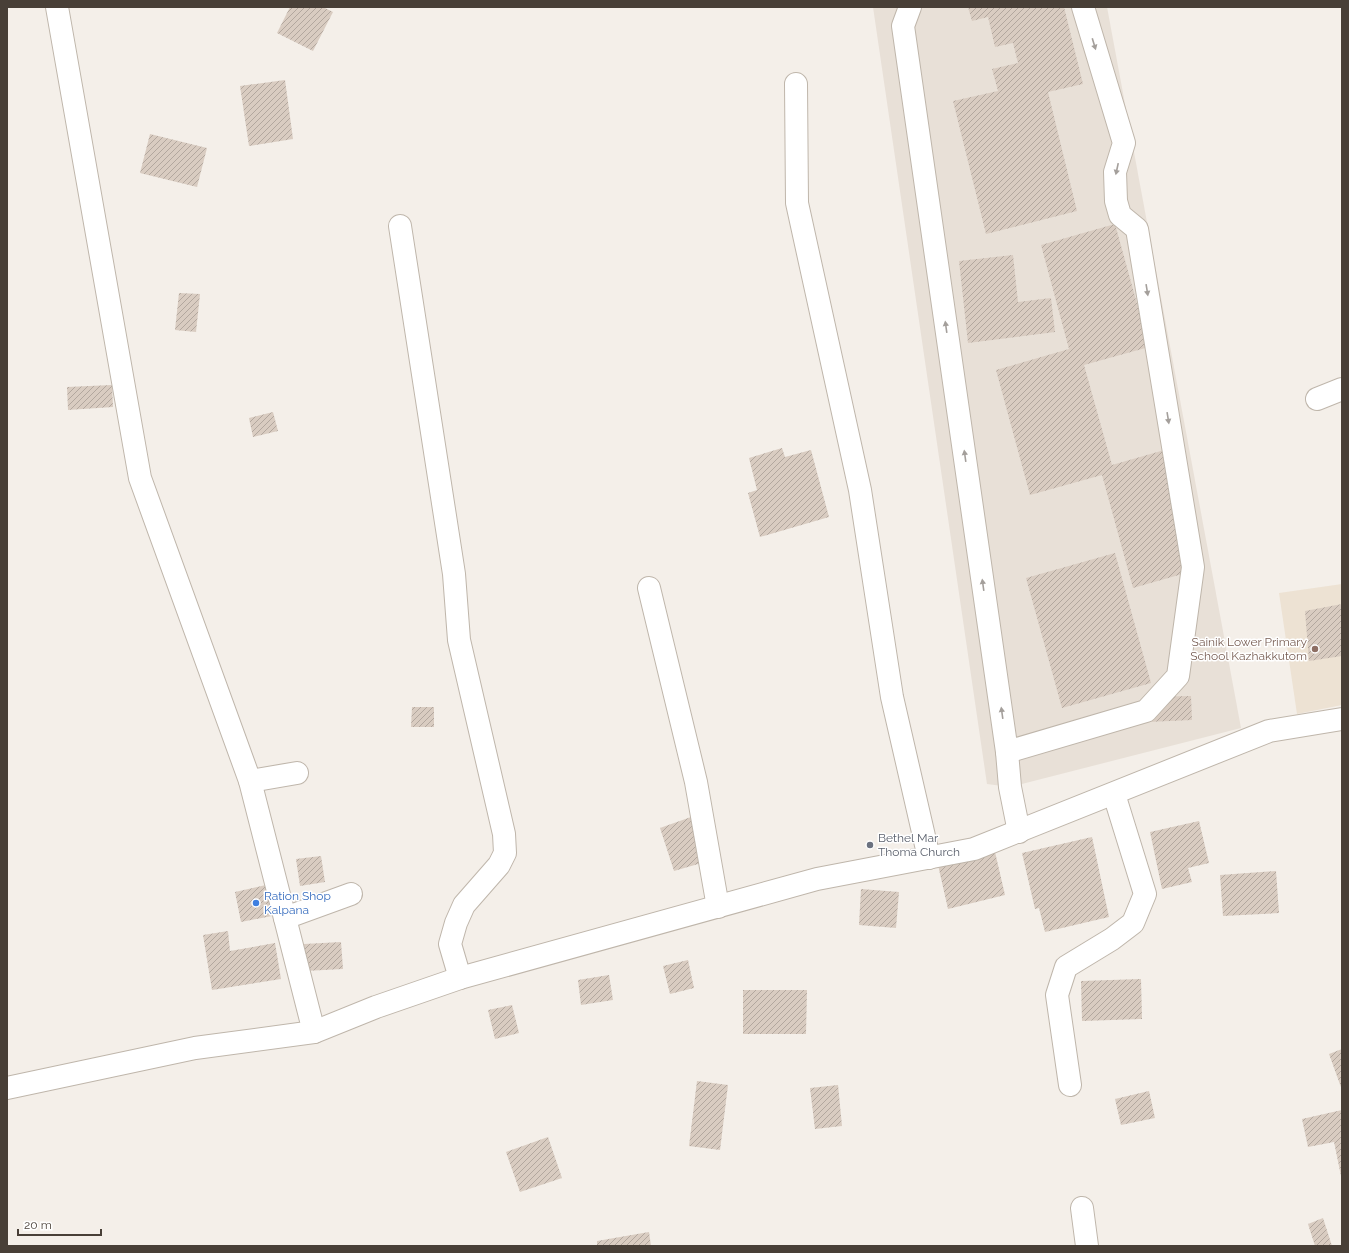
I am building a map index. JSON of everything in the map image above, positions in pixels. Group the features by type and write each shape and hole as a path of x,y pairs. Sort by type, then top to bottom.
{"street":[{"path":"57,7 140,478 250,781 314,1032"},
{"path":"910,7 903,26 1007,752 1010,787 1019,832"},
{"path":"1007,752 1146,711 1178,676 1193,567 1137,229 1120,215 1116,201 1115,172 1124,143 1083,7"},
{"path":"796,84 797,203 860,490 892,697 929,858"},
{"path":"400,226 454,574 459,640 504,834 505,853 499,865 464,905 456,923 450,944 460,978"},
{"path":"1317,399 1342,389"},
{"path":"649,588 696,782 718,907"},
{"path":"7,1088 195,1048 314,1032 376,1007 460,978 817,879 974,849 1269,731 1342,719"},
{"path":"250,781 297,773"},
{"path":"1070,1085 1057,995 1066,967 1112,939 1133,923 1145,894 1114,794"},
{"path":"285,918 351,894"},
{"path":"1082,1208 1087,1246"}],"shaded area":[{"path":"873,7 1107,7 1241,728 1010,787 987,784"},
{"name":"Sainik Lower Primary School Kazhakkutom","path":"1342,584 1342,705 1297,714 1279,593"}],"building":[{"path":"290,7 323,7 333,12 313,51 277,33"},
{"path":"968,7 1064,7 1083,84 1048,92 1077,211 986,234 953,101 998,91 992,69 1018,63 1013,43 995,47 988,17 972,21"},
{"path":"285,80 293,139 249,146 240,86"},
{"path":"150,134 207,148 197,187 140,173"},
{"path":"1115,224 1149,347 1084,365 1112,465 1168,449 1200,569 1133,588 1102,475 1030,495 996,370 1069,349 1041,245"},
{"path":"1013,255 1018,302 1051,298 1055,332 968,343 959,261"},
{"path":"179,293 200,294 196,332 175,330"},
{"path":"112,385 113,407 68,410 67,387"},
{"path":"273,412 278,431 253,437 249,418"},
{"path":"782,448 785,457 811,450 829,517 760,537 748,493 757,490 749,458"},
{"path":"1115,553 1151,683 1062,708 1026,578"},
{"path":"1342,604 1342,656 1309,661 1305,611"},
{"path":"1191,696 1192,720 1148,722 1147,697"},
{"path":"412,707 434,707 434,727 411,727"},
{"path":"691,817 705,862 674,871 660,828"},
{"path":"1199,821 1209,863 1188,868 1192,882 1162,889 1150,832"},
{"path":"1092,837 1109,917 1045,932 1039,908 1035,909 1022,853"},
{"path":"995,852 1005,895 948,909 938,865"},
{"path":"321,856 325,882 300,886 296,859"},
{"path":"1276,871 1279,913 1223,916 1220,875"},
{"name":"Ration Shop Kalpana","path":"270,884 277,915 241,922 235,892"},
{"path":"861,889 899,892 896,928 859,925"},
{"path":"228,931 230,951 275,943 281,979 212,990 203,935"},
{"path":"341,942 343,969 305,971 304,944"},
{"path":"688,960 694,988 670,994 663,966"},
{"path":"609,975 613,1000 581,1005 578,980"},
{"path":"1141,979 1142,1019 1082,1021 1081,981"},
{"path":"743,990 807,990 806,1034 743,1034"},
{"path":"512,1005 519,1033 495,1039 488,1010"},
{"path":"1342,1049 1342,1090 1329,1054"},
{"path":"697,1081 728,1085 720,1150 689,1146"},
{"path":"838,1085 842,1126 815,1129 810,1088"},
{"path":"1149,1091 1155,1118 1121,1125 1115,1099"},
{"path":"1342,1110 1341,1176 1334,1142 1308,1147 1302,1119"},
{"path":"548,1137 562,1178 520,1192 506,1152"},
{"path":"1323,1218 1332,1246 1315,1246 1308,1224"},
{"path":"649,1232 651,1246 597,1246 597,1241"}],"place":[{"name":"Sainik Lower Primary School Kazhakkutom","path":"1315,649"},
{"name":"Bethel Mar Thoma Church","path":"870,845"},
{"name":"Ration Shop Kalpana","path":"256,903"}]}
